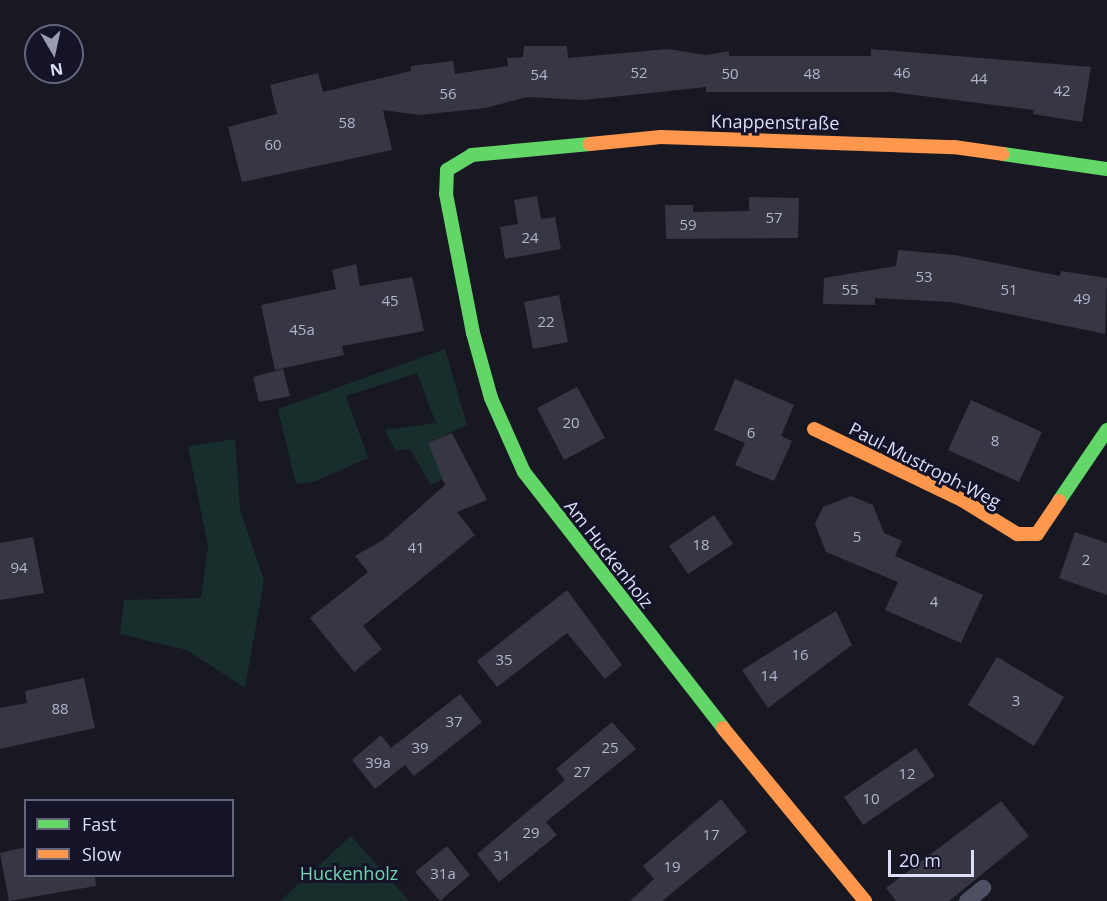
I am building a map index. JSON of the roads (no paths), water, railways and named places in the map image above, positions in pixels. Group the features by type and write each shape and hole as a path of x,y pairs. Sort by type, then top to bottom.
{"street":[{"name":"Knappenstraße","path":"447,170 472,155 661,137 954,147 1107,169"},
{"name":"Am Huckenholz","path":"447,170 446,194 473,333 490,398 524,472 632,616 865,901"},
{"name":"Paul-Mustroph-Weg","path":"814,429 962,500 1017,534 1037,534 1107,430"}],"lane":[{"path":"967,901 983,888"}],"park label":[{"name":"Huckenholz","path":"349,873"}]}
